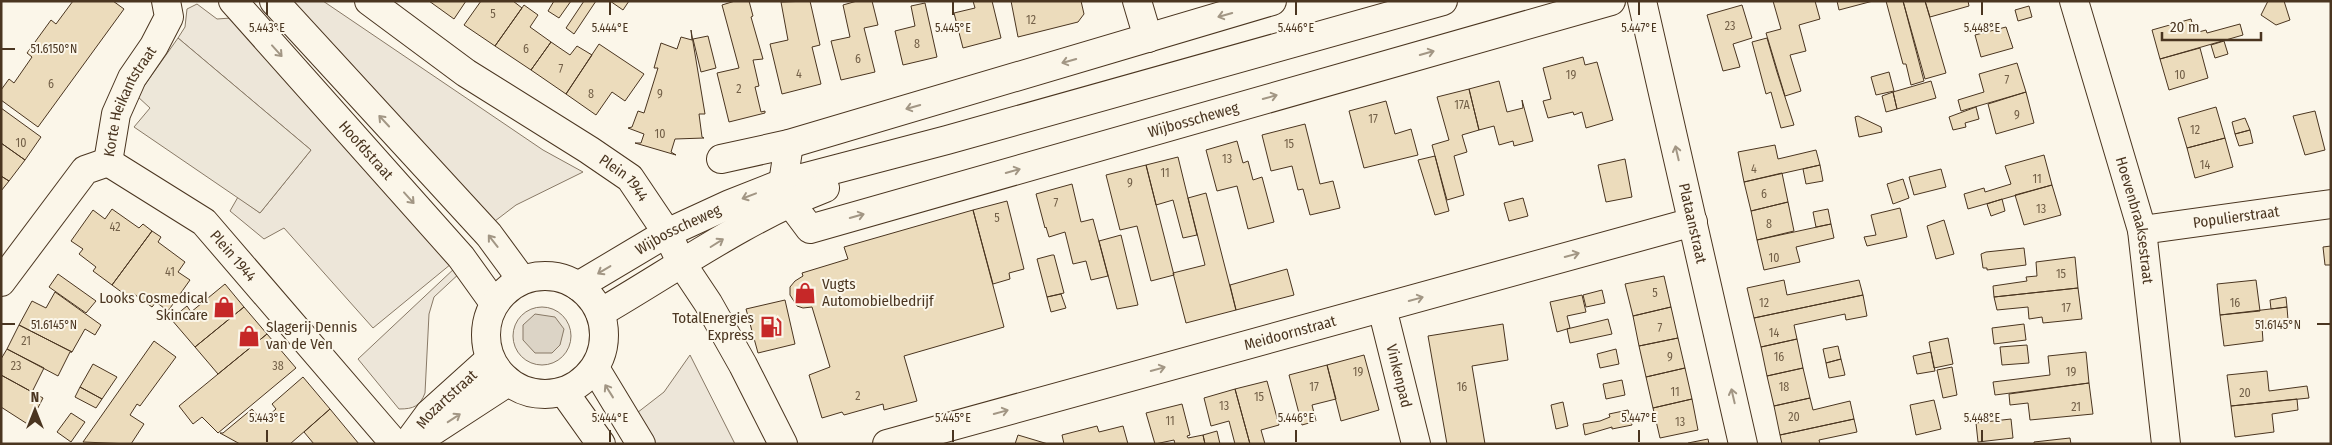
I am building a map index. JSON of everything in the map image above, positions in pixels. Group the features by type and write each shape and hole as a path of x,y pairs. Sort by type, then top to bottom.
{"street":[{"name":"Korte Heikantstraat","path":"1,282 85,170 108,162 116,114 132,78 154,46 169,17 166,1"},
{"name":"Hoofdstraat","path":"234,1 461,257 494,303"},
{"path":"274,1 489,235 522,280"},
{"name":"Plein 1944","path":"369,1 466,72 590,150 630,178 667,233 682,264 708,303 743,365 783,444"},
{"path":"1136,1 1148,38"},
{"path":"721,159 789,144 1272,1"},
{"name":"Wijbosscheweg","path":"578,286 667,233 730,204 786,192 947,140 1443,1"},
{"name":"Wijbosscheweg","path":"786,192 810,229 1611,1"},
{"name":"Plataanstraat","path":"1642,1 1744,444"},
{"name":"Hoevenbraaksestraat","path":"2074,1 2142,230 2166,444"},
{"path":"786,192 789,144"},
{"name":"Plein 1944","path":"108,162 204,222 395,444"},
{"name":"Wijbosscheweg","path":"600,313 682,264 786,192"},
{"name":"Populierstraat","path":"2142,230 2331,204"},
{"name":"Meidoornstraat","path":"886,444 1693,222"},
{"path":"536,276 551,276 565,279 578,286 591,298 600,313 604,341 601,355 595,368 581,382 564,392 549,395 533,394 508,382 490,359 486,345 485,330 494,303 506,289 522,280 536,276"},
{"name":"Vinkenpad","path":"1382,308 1416,444"},
{"name":"Mozartstraat","path":"407,444 429,414 490,359"},
{"path":"595,368 641,444"},
{"name":"Mozartstraat","path":"412,444 508,382"},
{"path":"564,392 601,444"}],"shaded area":[{"path":"289,1 323,1 543,150 583,172 516,205 495,221 332,43"},
{"path":"197,4 217,19 231,18 451,264 373,328 284,228 264,239 230,211 238,197 260,213 311,150 178,38 185,27 187,9"},
{"path":"178,38 311,150 260,213 134,127 150,108 137,96"},
{"path":"457,266 462,271 434,297 429,314 425,393 416,406 399,409 358,359"},
{"path":"542,307 553,309 566,320 571,336 569,347 558,360 542,365 531,363 518,352 513,336 515,325 526,312"},
{"path":"535,314 555,317 564,329 560,345 552,353 535,353 523,340 523,325"},
{"path":"690,355 735,444 649,444 633,416 664,392"}],"building":[{"path":"73,1 113,1 124,9 38,127 1,100 1,90 9,79 14,83 32,57 27,53 51,20 56,24"},
{"path":"429,1 466,1 454,19"},
{"path":"481,1 513,1 522,8 495,46 464,25"},
{"path":"554,1 571,1 559,18 548,11"},
{"path":"584,1 596,1 574,34 566,28"},
{"path":"610,1 629,1 623,10"},
{"path":"735,1 749,1 753,16 751,17 763,59 753,60 759,86 755,87 761,112 765,111 765,113 729,122 717,73 739,68 722,5"},
{"path":"810,1 820,45 812,47 821,84 782,94 770,44 788,40 781,2"},
{"path":"857,1 872,1 878,25 864,28 875,72 841,80 831,41 850,37 843,5"},
{"path":"973,1 992,1 1001,38 963,48 954,13 975,8"},
{"path":"1011,1 1081,1 1084,14 1078,22 1018,37"},
{"path":"1773,1 1815,1 1820,19 1799,25 1806,51 1790,55 1801,91 1785,96 1766,33 1781,29"},
{"path":"1837,1 1873,1 1839,10"},
{"path":"1886,1 1903,1 1924,81 1911,85 1906,64 1903,64"},
{"path":"1903,1 1925,1 1946,73 1925,79"},
{"path":"1925,1 1968,1 1969,6 1930,17"},
{"path":"2268,1 2284,1 2290,20 2276,25 2261,15"},
{"path":"925,3 937,57 903,65 895,31 915,26 911,6"},
{"path":"524,5 538,15 530,27 551,42 531,70 495,46"},
{"path":"1742,5 1752,38 1733,44 1740,67 1723,71 1707,15"},
{"path":"2029,6 2032,17 2018,21 2015,10"},
{"path":"2191,19 2195,33 2206,30 2207,33 2240,24 2243,35 2160,59 2152,30"},
{"path":"2006,27 2013,48 1981,57 1975,35"},
{"path":"691,30 705,114 699,114 702,137 704,138 675,139 671,152 676,155 635,143 641,143 644,134 628,128 632,127 638,111 644,113 658,68 654,68 661,43 677,49 681,37 692,40"},
{"path":"708,36 716,68 701,72 693,39"},
{"path":"1767,38 1794,125 1781,128 1771,92 1766,94 1752,42"},
{"path":"2224,41 2228,54 2215,58 2211,45"},
{"path":"551,42 570,55 577,46 592,55 566,94 531,70"},
{"path":"599,44 644,74 625,101 612,92 596,115 566,94"},
{"path":"2200,48 2208,78 2169,90 2160,59"},
{"path":"1583,57 1585,65 1597,62 1613,120 1586,128 1582,112 1574,115 1573,112 1548,118 1543,101 1551,99 1543,68"},
{"path":"2017,63 2026,92 1961,111 1958,100 1984,92 1979,74"},
{"path":"1889,72 1894,91 1876,95 1871,77"},
{"path":"1499,81 1507,112 1523,108 1522,100 1533,141 1514,146 1513,141 1499,145 1494,126 1479,130 1469,89"},
{"path":"1931,81 1936,98 1897,109 1893,92"},
{"path":"1469,89 1479,130 1462,135 1467,152 1454,156 1464,195 1447,200 1432,145 1449,140 1437,97"},
{"path":"1893,92 1897,109 1886,112 1882,96"},
{"path":"2026,92 2034,123 1996,134 1988,104"},
{"path":"1386,101 1395,134 1411,129 1418,155 1364,168 1349,111"},
{"path":"1976,107 1979,119 1965,123 1966,127 1953,130 1949,117"},
{"path":"2216,107 2225,138 2187,148 2178,118"},
{"path":"1,108 41,137 25,160 1,143"},
{"path":"2315,111 2325,150 2305,155 2293,116"},
{"path":"1858,116 1881,127 1882,132 1859,137 1855,117"},
{"path":"2245,118 2250,130 2235,134 2232,122"},
{"path":"1305,124 1320,184 1333,181 1340,208 1310,215 1303,189 1298,190 1292,166 1271,171 1262,135"},
{"path":"2250,130 2253,143 2239,146 2235,134"},
{"path":"2225,138 2233,167 2195,178 2187,148"},
{"path":"1237,141 1243,163 1248,161 1253,180 1262,177 1274,222 1248,229 1237,186 1217,191 1206,150"},
{"path":"1,143 25,160 9,181 1,176"},
{"path":"1775,145 1778,159 1816,150 1820,165 1744,182 1738,152"},
{"path":"2044,155 2052,185 1968,209 1964,194 1984,188 1985,192 2011,184 2005,166"},
{"path":"1435,156 1449,211 1435,215 1418,160"},
{"path":"1178,157 1197,235 1183,238 1173,200 1156,205 1146,165"},
{"path":"1625,159 1632,197 1606,202 1598,165"},
{"path":"1146,165 1174,275 1151,281 1137,226 1120,230 1106,175"},
{"path":"1820,165 1823,181 1806,184 1803,169"},
{"path":"1941,169 1946,187 1914,195 1909,177"},
{"path":"1782,173 1788,202 1751,211 1744,182"},
{"path":"1,176 9,181 1,191"},
{"path":"1903,179 1909,198 1893,204 1887,184"},
{"path":"1072,184 1081,222 1093,219 1108,276 1091,280 1086,261 1073,264 1065,232 1049,237 1045,228 1036,194"},
{"path":"2052,185 2061,215 2024,225 2015,195"},
{"path":"1206,193 1236,310 1186,323 1173,273 1205,265 1188,198"},
{"path":"1523,198 1528,216 1509,221 1504,203"},
{"path":"2002,199 2005,211 1991,216 1987,204"},
{"path":"1007,201 1024,269 1009,273 1010,279 993,284 973,210"},
{"path":"1788,202 1794,231 1757,240 1751,211"},
{"path":"1900,208 1907,237 1867,246 1864,237 1876,235 1871,215"},
{"path":"112,209 139,228 143,224 152,231 112,285 93,271 96,267 79,254 83,249 71,241 93,210 105,219"},
{"path":"1828,209 1831,224 1816,227 1813,212"},
{"path":"973,210 1004,327 904,356 917,401 884,410 883,404 844,415 842,412 822,418 809,375 830,367 812,307 803,308 797,306 790,295 790,287 803,276 802,273 848,259 844,247"},
{"path":"1944,220 1954,254 1936,259 1927,226"},
{"path":"1831,224 1834,238 1796,247 1800,262 1764,270 1757,240"},
{"path":"152,231 161,237 158,242 185,262 178,272 190,280 168,311 156,302 152,307 134,294 131,299 112,285"},
{"path":"1121,235 1138,305 1117,309 1099,241"},
{"path":"2331,246 2331,265 2325,265 2323,247"},
{"path":"2024,248 2026,265 1987,270 1987,268 1983,268 1981,254"},
{"path":"1054,255 1064,293 1047,297 1037,259"},
{"path":"2075,257 2078,288 1994,297 1993,286 2027,281 2026,277 2037,276 2036,262"},
{"path":"1287,269 1294,295 1236,310 1230,285"},
{"path":"58,274 96,301 86,313 49,287"},
{"path":"1664,276 1671,307 1633,316 1625,284"},
{"path":"1784,280 1787,295 1859,280 1863,295 1754,318 1747,288"},
{"path":"2256,280 2260,311 2220,315 2217,284"},
{"path":"225,284 244,307 195,347 171,319 187,306 191,312"},
{"path":"2078,288 2082,319 2043,323 2042,317 2029,319 2028,307 1997,310 1994,297"},
{"path":"1602,290 1605,303 1586,307 1583,295"},
{"path":"55,292 101,325 95,335 85,329 72,352 19,325 32,301 46,308"},
{"path":"1061,294 1066,308 1051,312 1047,297"},
{"path":"1582,295 1586,312 1567,316 1570,328 1557,332 1550,302"},
{"path":"1863,295 1867,316 1846,320 1845,314 1794,325 1797,339 1761,347 1754,318"},
{"path":"2286,297 2287,307 2271,309 2270,300"},
{"path":"785,300 795,344 758,353 746,309"},
{"path":"244,307 267,334 218,374 195,347"},
{"path":"1671,307 1678,338 1639,346 1633,316"},
{"path":"2287,307 2288,320 2272,322 2273,325 2262,327 2263,341 2224,346 2220,315"},
{"path":"1608,319 1612,334 1570,343 1567,329"},
{"path":"1503,324 1508,360 1472,366 1485,444 1447,444 1428,336"},
{"path":"2024,324 2026,340 1994,344 1992,328"},
{"path":"19,325 72,352 70,352 58,376 7,349"},
{"path":"267,334 296,368 218,433 202,417 193,424 179,406"},
{"path":"1678,338 1685,368 1646,377 1639,346"},
{"path":"1948,338 1953,364 1934,368 1929,342"},
{"path":"1797,339 1803,368 1767,376 1761,347"},
{"path":"154,341 176,357 140,406 137,404 130,415 144,424 131,444 83,442"},
{"path":"2027,345 2029,363 2002,365 2000,347"},
{"path":"1838,346 1841,359 1826,363 1823,349"},
{"path":"7,349 44,368 32,392 1,375 1,359"},
{"path":"1616,349 1619,364 1600,368 1597,354"},
{"path":"1931,352 1935,371 1917,374 1913,356"},
{"path":"2086,352 2089,383 1995,395 1993,382 2050,375 2048,356"},
{"path":"1364,355 1379,410 1341,421 1327,365"},
{"path":"1841,359 1845,375 1829,378 1826,363"},
{"path":"93,364 117,377 102,399 80,387"},
{"path":"1327,365 1336,399 1312,405 1316,421 1302,425 1289,375"},
{"path":"1952,367 1957,395 1943,398 1937,370"},
{"path":"1685,368 1692,399 1653,408 1646,377"},
{"path":"1803,368 1810,398 1774,406 1767,376"},
{"path":"2267,371 2269,391 2307,386 2309,398 2231,406 2227,375"},
{"path":"1,375 43,398 29,425 1,407"},
{"path":"303,377 330,409 290,444 240,444 220,433 223,433 252,409 262,421 276,409 272,404"},
{"path":"1622,380 1625,395 1606,399 1603,384"},
{"path":"1267,381 1279,425 1261,430 1265,444 1250,444 1235,389"},
{"path":"2089,383 2093,414 2030,420 2028,403 2010,405 2009,394"},
{"path":"80,387 102,399 96,408 75,397"},
{"path":"1235,389 1250,444 1235,444 1229,421 1211,426 1204,398"},
{"path":"1810,398 1813,410 1850,401 1854,419 1780,435 1774,406"},
{"path":"1692,399 1698,430 1660,438 1653,408"},
{"path":"2297,399 2298,410 2272,414 2274,432 2235,437 2231,406"},
{"path":"1934,400 1941,429 1916,435 1910,405"},
{"path":"1563,402 1568,426 1556,429 1551,405"},
{"path":"1182,404 1190,435 1187,436 1188,438 1203,435 1205,444 1175,444 1174,440 1155,444 1146,413"},
{"path":"330,409 359,444 314,444 304,432"},
{"path":"1628,410 1632,425 1612,429 1612,427 1585,435 1583,424 1600,421 1610,417 1609,414"},
{"path":"71,413 85,422 71,442 57,432"},
{"path":"1854,419 1857,432 1819,440 1820,444 1782,444 1780,435"},
{"path":"2011,419 2013,438 1978,442 1976,423"},
{"path":"1097,426 1099,432 1123,426 1128,444 1064,444 1062,435"},
{"path":"1217,431 1220,444 1205,444 1203,435"},
{"path":"1018,435 1048,444 1015,444"},
{"path":"2070,438 2071,444 2034,444 2034,442"},
{"path":"1708,439 1709,444 1688,444 1688,443"}],"place":[{"name":"Vugts Automobielbedrijf","path":"805,293"},
{"name":"Looks Cosmedical Skincare","path":"224,307"},
{"name":"TotalEnergies Express","path":"771,327"},
{"name":"Slagerij Dennis van de Ven","path":"249,336"}]}
